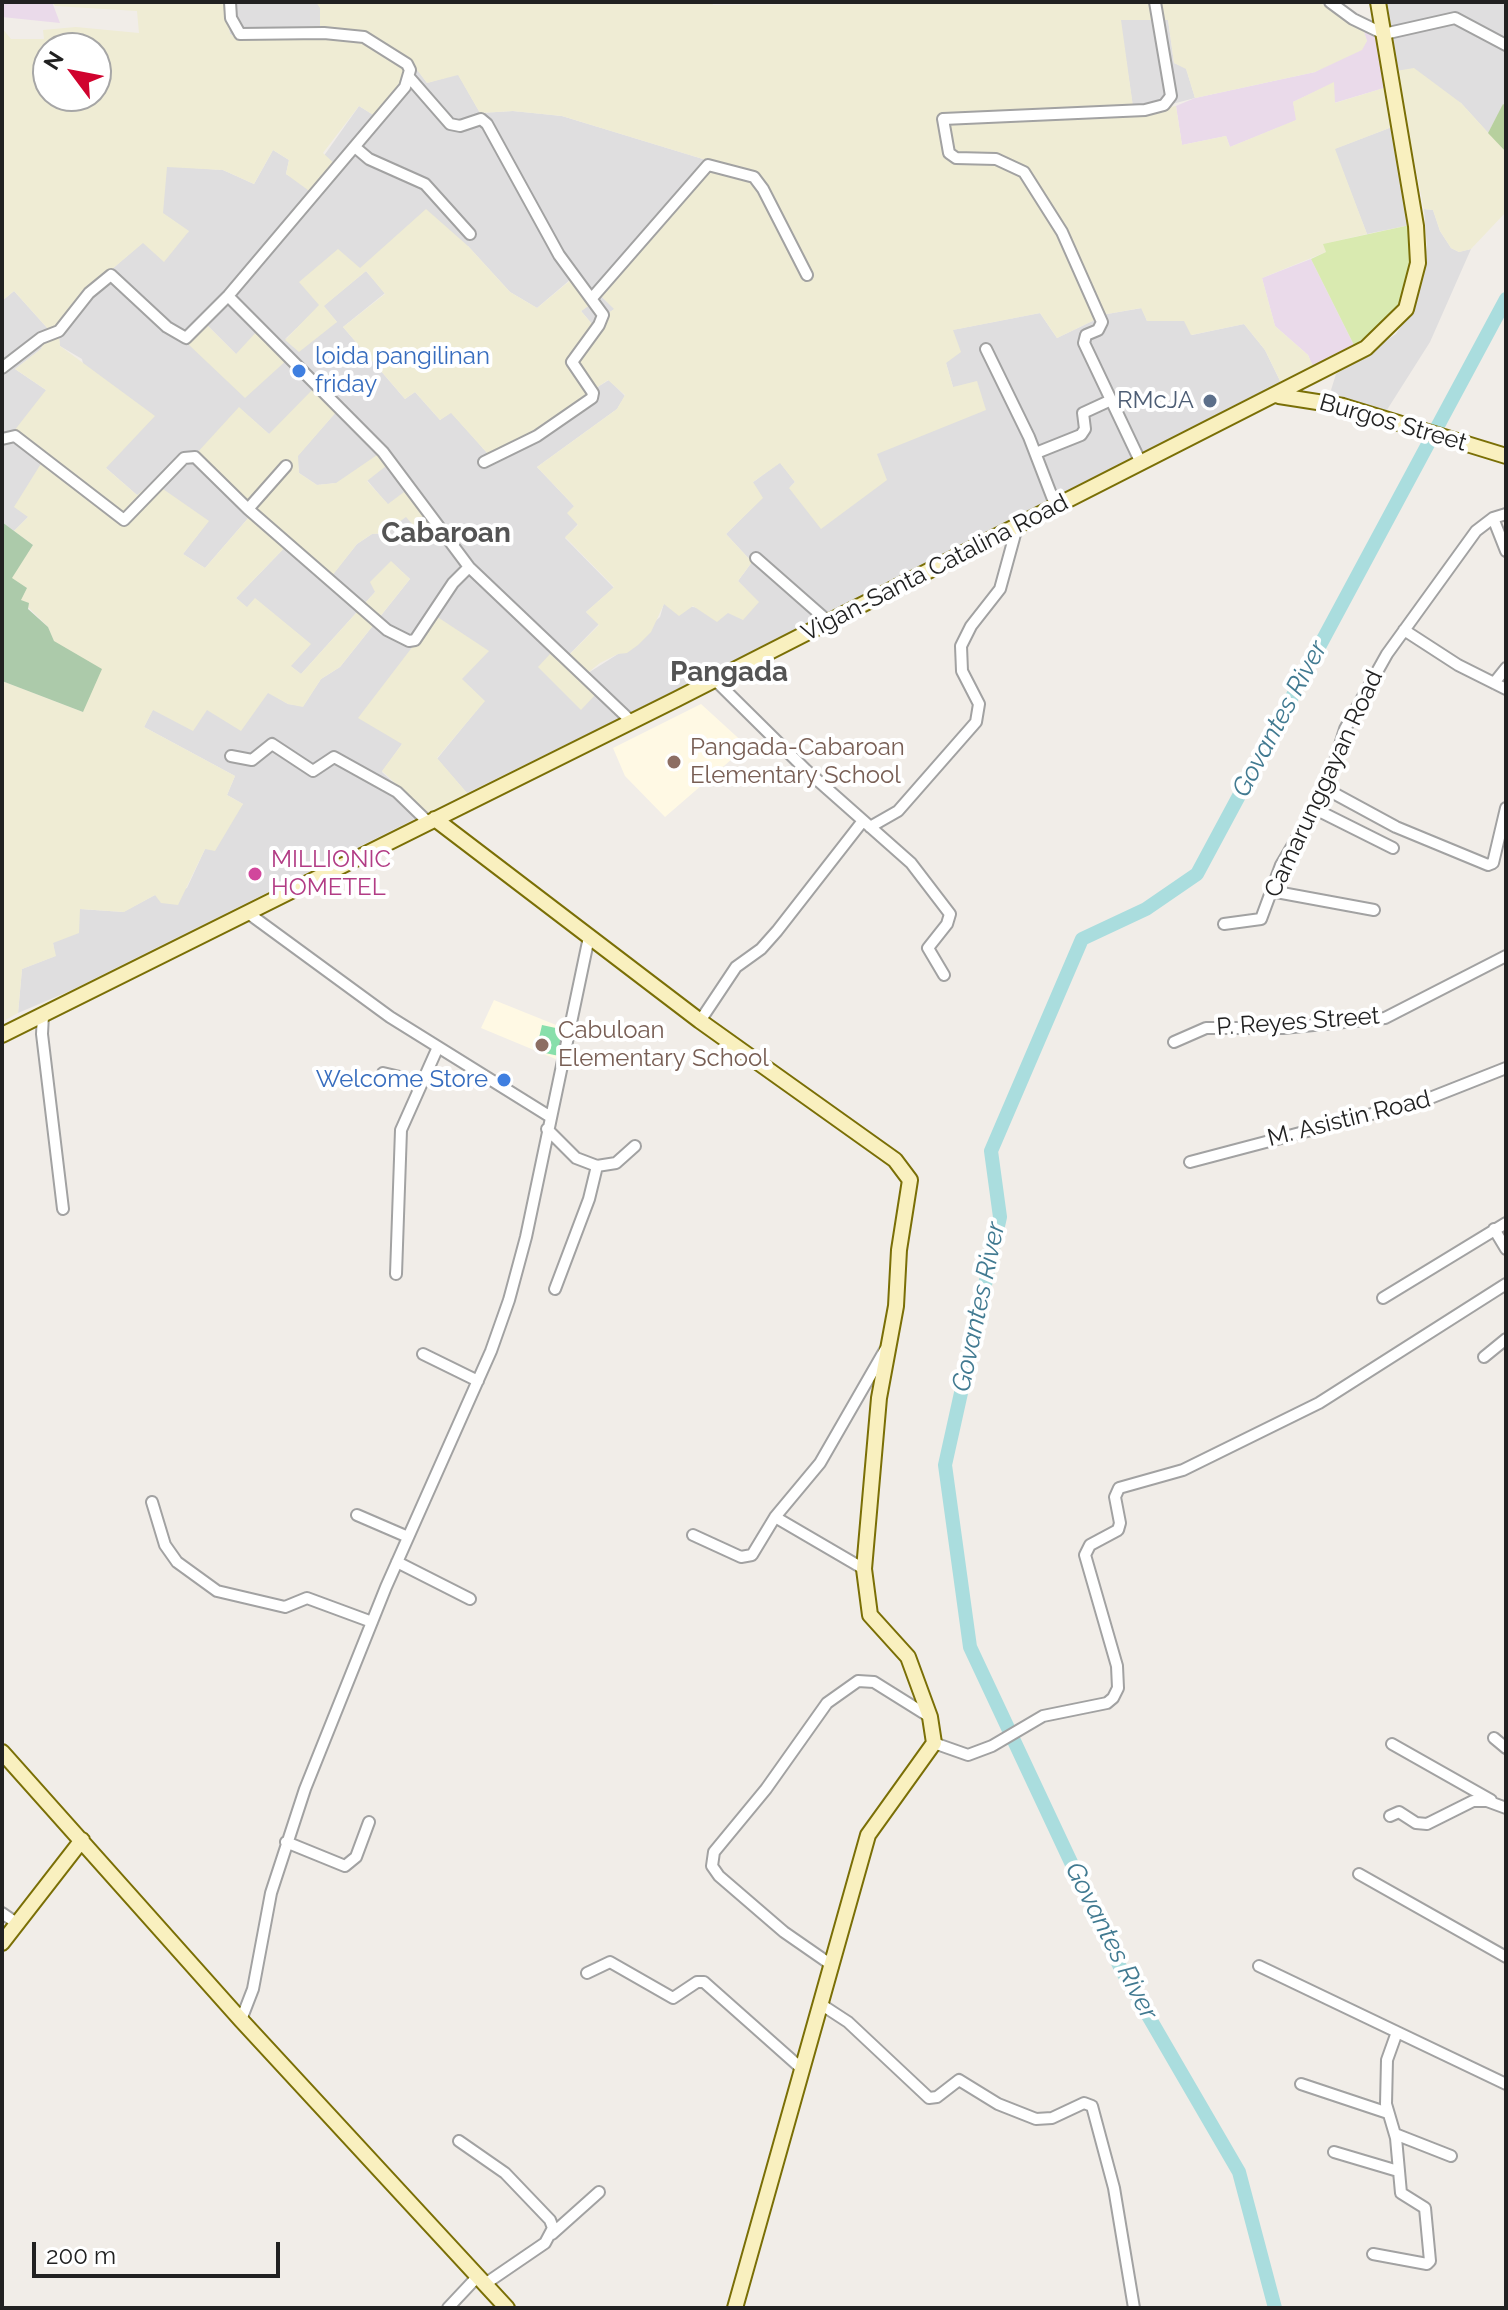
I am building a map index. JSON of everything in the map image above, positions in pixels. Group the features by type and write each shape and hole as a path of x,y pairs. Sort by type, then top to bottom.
{"street":[{"path":"2,368 41,338 59,331 89,293 109,275 182,338 228,296 356,148 409,77 410,70 399,58 359,34 240,34 231,18 230,2"},
{"path":"1141,463 1084,343 1086,335 1100,328 1102,322 1062,232 1024,172 996,159 956,158 949,153 943,119 1145,110 1164,105 1171,96 1155,2"},
{"path":"1330,2 1384,34 1455,18 1506,45"},
{"name":"Vigan-Santa Catalina Road","path":"2,1035 830,623 1141,463 1279,396 1366,348 1406,309 1418,263 1416,226 1378,2"},
{"path":"409,77 450,124 460,126 481,119 487,124 559,255 592,298 603,319 572,362 593,393 592,398 537,436 484,462"},
{"path":"356,148 369,159 425,184 470,234"},
{"path":"592,298 708,165 754,177 807,275"},
{"path":"228,296 383,452 469,567 632,722"},
{"path":"986,349 1036,453 1056,507"},
{"path":"1327,402 1322,386 1328,370"},
{"name":"Burgos Street","path":"1279,396 1327,402 1506,456"},
{"path":"1036,453 1081,435 1085,429 1083,413 1109,401"},
{"path":"2,439 15,436 124,520 184,458 191,456 387,630 409,641 415,640 453,583 469,567"},
{"path":"248,509 286,466"},
{"name":"Camarunggayan Road","path":"1224,924 1261,920 1281,865 1326,789 1345,729 1404,630 1468,542 1493,518 1506,514"},
{"path":"1493,518 1506,551"},
{"path":"700,1021 736,967 761,949 866,824 898,811 976,722 979,704 962,671 961,646 971,626 1000,589 1017,527"},
{"path":"756,558 830,623"},
{"path":"1404,630 1506,689"},
{"path":"1494,683 1506,668"},
{"path":"715,680 906,858 950,914 947,924 928,948 944,975"},
{"path":"231,756 252,760 272,744 313,771 334,757 397,792 700,1021 895,1160 908,1173 910,1188 865,1524 864,1569 870,1615 908,1657 930,1717 934,1743 868,1835 735,2308"},
{"path":"1326,789 1437,846 1490,865 1506,808"},
{"path":"1315,809 1393,848"},
{"path":"1271,891 1374,910"},
{"path":"248,913 342,984 549,1116"},
{"path":"241,2020 253,1989 264,1922 286,1842 372,1622 478,1381 517,1273 589,937"},
{"name":"P. Reyes Street","path":"1174,1042 1206,1028 1283,1028 1385,1018 1506,956"},
{"path":"43,1015 42,1034 63,1209"},
{"path":"396,1274 400,1138 406,1113 438,1047"},
{"name":"M. Asistin Road","path":"1190,1162 1425,1100 1506,1068"},
{"path":"383,1073 421,1082"},
{"path":"547,1129 576,1158 597,1166 616,1163 635,1146"},
{"path":"555,1289 589,1199 597,1166"},
{"path":"1383,1298 1506,1223"},
{"path":"1494,1229 1506,1249"},
{"path":"934,1743 960,1754 992,1746 1031,1722 1107,1703 1117,1693 1117,1666 1085,1555 1090,1545 1118,1530 1115,1494 1119,1488 1183,1470 1319,1403 1506,1284"},
{"path":"1484,1357 1506,1339"},
{"path":"693,1535 741,1557 749,1557 775,1517 820,1463 888,1344"},
{"path":"423,1354 478,1381"},
{"path":"152,1502 160,1534 177,1562 217,1591 285,1607 307,1598 372,1622"},
{"path":"357,1515 408,1537"},
{"path":"775,1517 864,1569"},
{"path":"397,1562 470,1599"},
{"path":"833,1966 784,1932 719,1876 712,1866 714,1852 766,1789 827,1703 858,1681 874,1682 930,1717"},
{"path":"1494,1738 1506,1748"},
{"path":"1392,1744 1501,1806"},
{"path":"2,1752 241,2020 507,2308"},
{"path":"1390,1816 1399,1812 1416,1823 1427,1824 1473,1801 1501,1806"},
{"path":"286,1842 345,1866 356,1857 369,1822"},
{"path":"2,1943 82,1840"},
{"path":"1359,1874 1506,1957"},
{"path":"2,1913 18,1924"},
{"path":"587,1973 601,1964 615,1963 673,1998 697,1982 704,1982 802,2069"},
{"path":"1259,1966 1506,2084"},
{"path":"822,2005 848,2022 929,2098 937,2097 959,2080 998,2104 1036,2119 1052,2118 1084,2103 1092,2106 1114,2188 1134,2308"},
{"path":"1373,2254 1427,2264 1430,2261 1425,2206 1401,2193 1395,2134 1388,2113 1385,2073 1397,2032"},
{"path":"1301,2084 1388,2113"},
{"path":"1395,2134 1451,2156"},
{"path":"459,2141 505,2173 550,2220 552,2234"},
{"path":"1334,2152 1398,2171"},
{"path":"448,2308 481,2280 545,2243 599,2192"}],"shaded area":[{"path":"2,2 52,2 60,23 2,17"},
{"path":"52,2 224,2 230,34 237,38 320,39 320,8 316,2 711,2 713,5 1319,2 1364,32 1367,41 1362,50 1315,72 1195,98 1186,69 1174,63 1168,20 1121,20 1134,114 1176,106 1182,145 1226,136 1230,147 1296,120 1293,102 1334,82 1335,103 1384,88 1392,127 1335,149 1367,234 1324,244 1326,252 1262,278 1275,326 1308,355 1314,369 1282,385 1265,350 1244,324 1191,335 1184,321 1147,321 1141,308 1107,314 1057,338 1040,313 953,330 961,352 946,363 953,387 977,381 986,410 877,454 887,480 821,529 789,488 795,482 780,463 753,482 763,498 726,534 752,562 738,581 759,602 743,620 728,613 717,622 693,606 679,616 664,604 651,632 638,645 627,653 600,663 585,675 582,682 596,694 581,710 538,667 550,654 561,663 599,625 586,612 614,587 565,537 578,525 567,513 574,506 537,467 617,409 625,395 608,380 507,448 488,454 451,413 440,420 415,392 405,399 343,327 385,294 366,271 324,306 337,322 299,352 285,340 319,305 299,282 338,249 360,268 426,209 468,246 510,292 537,308 572,279 590,305 581,311 592,324 614,309 602,297 716,163 562,116 513,111 480,113 458,75 427,83 417,70 403,80 375,116 359,106 323,153 336,165 312,193 286,174 289,160 273,150 254,184 223,170 167,167 163,213 189,231 164,262 143,243 91,287 58,329 60,346 155,416 106,468 137,495 153,482 209,521 183,554 205,568 250,516 196,454 239,407 269,434 314,388 337,411 298,456 299,473 317,485 336,483 377,455 386,466 367,481 388,504 404,492 436,530 425,539 406,517 384,533 372,534 357,544 332,576 292,540 236,598 247,607 255,598 311,644 291,666 301,674 375,592 370,582 391,561 410,579 340,667 321,679 303,707 288,704 268,693 241,731 207,710 193,731 153,710 144,727 235,776 227,795 243,804 215,851 205,849 178,905 161,903 155,895 124,912 80,909 79,933 53,943 56,956 22,969 18,1013 2,1022 2,681 83,712 48,627 21,600 11,578 33,545 14,531 28,517 14,507 47,454 14,431 46,390 15,369 41,349 49,330 14,291 2,301 2,28 11,39 32,39 32,112 112,112 112,32 43,30 76,27 139,33 137,11 55,6"},
{"path":"224,2 316,2 320,7 321,39 237,38 230,34"},
{"path":"1384,2 1506,2 1506,106 1503,105 1488,133 1461,103 1396,71"},
{"path":"1168,19 1174,63 1186,68 1195,98 1134,114 1120,20"},
{"path":"1364,32 1376,38 1384,88 1334,103 1334,83 1293,102 1297,120 1230,147 1226,136 1182,145 1176,106 1195,98 1315,72 1367,41"},
{"path":"1414,68 1461,103 1506,152 1506,212 1471,249 1459,252 1451,248 1440,231 1433,210 1424,209 1396,71"},
{"path":"417,69 427,83 458,74 480,113 513,111 562,116 716,163 602,297 615,309 592,324 581,311 589,305 571,279 537,308 510,292 468,246 360,269 285,339 337,322 323,306 366,271 385,293 343,327 405,399 415,392 440,420 451,412 488,454 609,380 625,396 617,409 537,467 574,506 578,524 565,538 614,588 586,612 599,624 561,663 581,682 585,675 618,654 660,617 664,603 728,612 758,602 738,581 752,562 726,534 762,498 752,483 780,462 795,482 790,487 909,440 953,387 946,363 952,330 1040,313 1057,338 1107,314 1142,308 1147,321 1185,321 1192,335 1244,324 1265,350 1282,385 852,604 467,793 437,759 484,701 461,679 436,616 402,744 382,772 427,813 72,990 18,1013 22,969 55,956 53,943 80,909 123,912 155,895 187,888 205,849 243,804 227,795 235,776 144,727 153,709 185,724 207,709 268,692 288,704 303,706 321,679 340,667 410,579 391,562 375,592 301,674 290,666 310,644 255,599 247,608 236,598 292,540 332,575 357,544 372,534 384,533 406,516 405,493 388,505 367,480 317,485 299,473 297,456 337,411 269,434 239,408 250,516 205,568 183,554 208,521 137,495 106,468 82,359 60,346 58,329 91,287 143,242 189,232 162,213 166,166 223,170 254,184 273,150 289,160 286,174 304,184 359,106 375,116 403,80","holes":["206,324 236,354 188,344"]},
{"path":"1392,127 1410,225 1367,234 1334,149"},
{"path":"1424,209 1433,210 1440,231 1451,248 1459,252 1471,249 1430,342 1385,413 1344,403 1331,390 1336,374 1396,334 1417,301 1427,246"},
{"path":"1311,259 1354,345 1314,369 1308,355 1275,326 1262,278"},
{"path":"14,291 49,330 41,349 15,369 46,390 47,454 28,517 14,531 2,522 2,301"},
{"path":"206,324 236,354 259,329 288,359 245,398 188,344"},
{"path":"436,616 489,651 462,679 485,701 437,758 467,793 427,813 382,771 402,744 358,718"},
{"name":"Pangada-Cabaroan Elementary School","path":"701,704 747,746 665,817 625,776 613,748"},
{"name":"Cabuloan Elementary School","path":"494,1000 566,1029 558,1060 481,1028"}],"green space":[{"path":"1503,104 1506,106 1506,152 1488,133"},
{"path":"1410,225 1413,258 1404,298 1383,324 1354,345 1311,259 1326,252 1323,244"},
{"path":"2,522 33,545 12,578 27,588 21,600 29,603 28,609 48,627 54,641 102,669 83,712 2,681"},
{"path":"542,1025 565,1030 559,1056 536,1051"}],"waterway":[{"name":"Govantes River","path":"1275,2308 1239,2172 1121,1969 970,1647 945,1465 1000,1217 991,1151 1082,939 1146,909 1197,874 1506,299"}],"place":[{"name":"loida pangilinan friday","path":"299,371"},
{"name":"RMcJA","path":"1210,401"},
{"name":"Pangada-Cabaroan Elementary School","path":"674,762"},
{"name":"MILLIONIC HOMETEL","path":"255,874"},
{"name":"Cabuloan Elementary School","path":"542,1045"},
{"name":"Welcome Store","path":"504,1080"}],"district":[{"name":"Cabaroan","path":"446,534"},
{"name":"Pangada","path":"729,673"}]}
